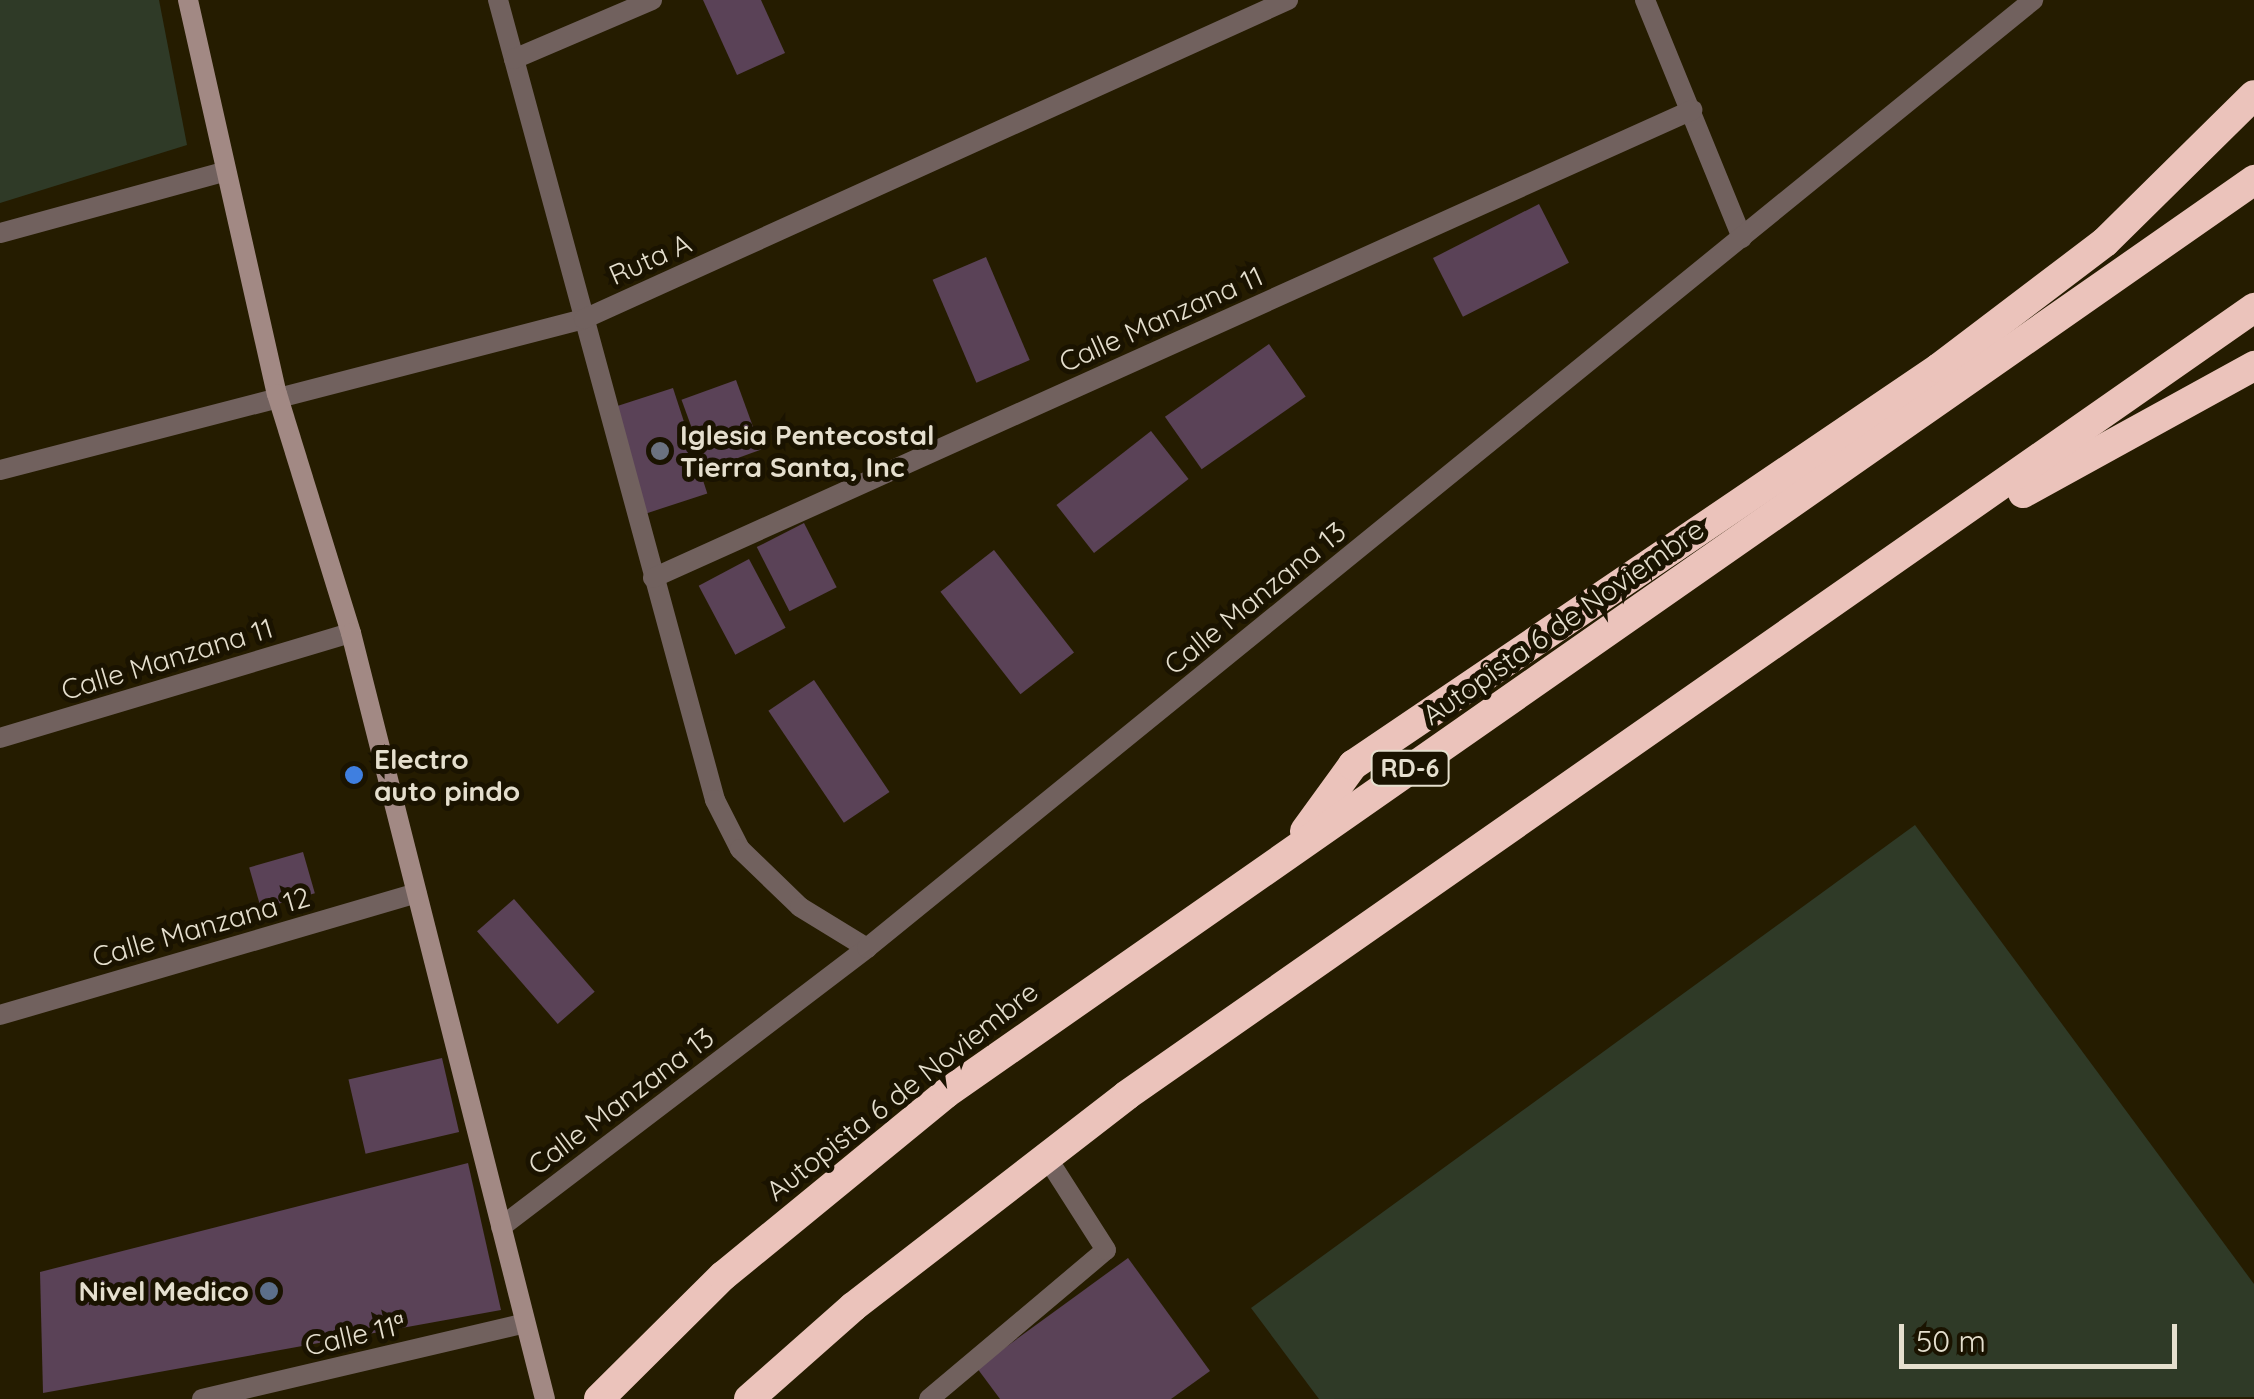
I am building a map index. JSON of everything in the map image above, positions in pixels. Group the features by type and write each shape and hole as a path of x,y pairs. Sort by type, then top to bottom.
{"highway":[{"path":"1292,849 1353,766 1940,368 2104,242 2254,95"},
{"name":"Autopista 6 de Noviembre","path":"599,1399 723,1276 823,1190 1102,980 2254,180"},
{"path":"748,1399 1046,1156 1902,559 2254,308"},
{"path":"1902,559 2254,366"}],"main road":[{"path":"188,0 277,394 350,632 501,1227 521,1324 545,1399"}],"street":[{"path":"498,0 715,800 740,848 800,907 867,948"},
{"path":"514,59 652,0"},
{"name":"Ruta A","path":"0,470 277,394 584,319 1288,0"},
{"path":"1646,0 1742,238"},
{"name":"Calle Manzana 13","path":"501,1227 867,948 2033,0"},
{"name":"Calle Manzana 11","path":"653,578 1692,110"},
{"path":"0,233 224,172"},
{"name":"Calle Manzana 11","path":"0,738 350,632"},
{"name":"Calle Manzana 12","path":"0,1014 417,893"},
{"path":"929,1399 1106,1250 1046,1156"},
{"name":"Calle 11ª","path":"202,1399 521,1324"}],"green space":[{"path":"0,0 159,0 187,145 0,203"},
{"path":"1915,825 2254,1284 2254,1397 1319,1399 1251,1308"}],"building":[{"path":"703,0 761,0 785,53 737,75"},
{"path":"1539,204 1569,263 1463,317 1433,258"},
{"path":"986,257 1030,360 976,383 933,280"},
{"path":"1269,344 1306,396 1202,469 1165,417"},
{"path":"736,380 761,450 707,469 681,400"},
{"name":"Iglesia Pentecostal Tierra Santa, Inc","path":"673,388 707,494 645,514 611,408"},
{"path":"1151,431 1189,479 1094,553 1056,505"},
{"path":"804,523 837,587 789,611 757,547"},
{"path":"994,550 1074,652 1020,694 940,592"},
{"path":"749,559 786,628 735,655 699,586"},
{"path":"814,680 889,792 844,823 768,711"},
{"path":"303,852 315,893 261,909 249,867"},
{"path":"514,899 595,992 558,1024 477,931"},
{"path":"442,1058 459,1132 366,1154 348,1080"},
{"name":"Nivel Medico","path":"468,1163 501,1310 43,1393 40,1272"},
{"path":"1128,1258 1210,1371 1171,1399 1000,1399 977,1368"}],"place":[{"name":"Iglesia Pentecostal Tierra Santa, Inc","path":"660,451"},
{"name":"Electro auto pindo","path":"354,775"},
{"name":"Nivel Medico","path":"269,1291"}]}
